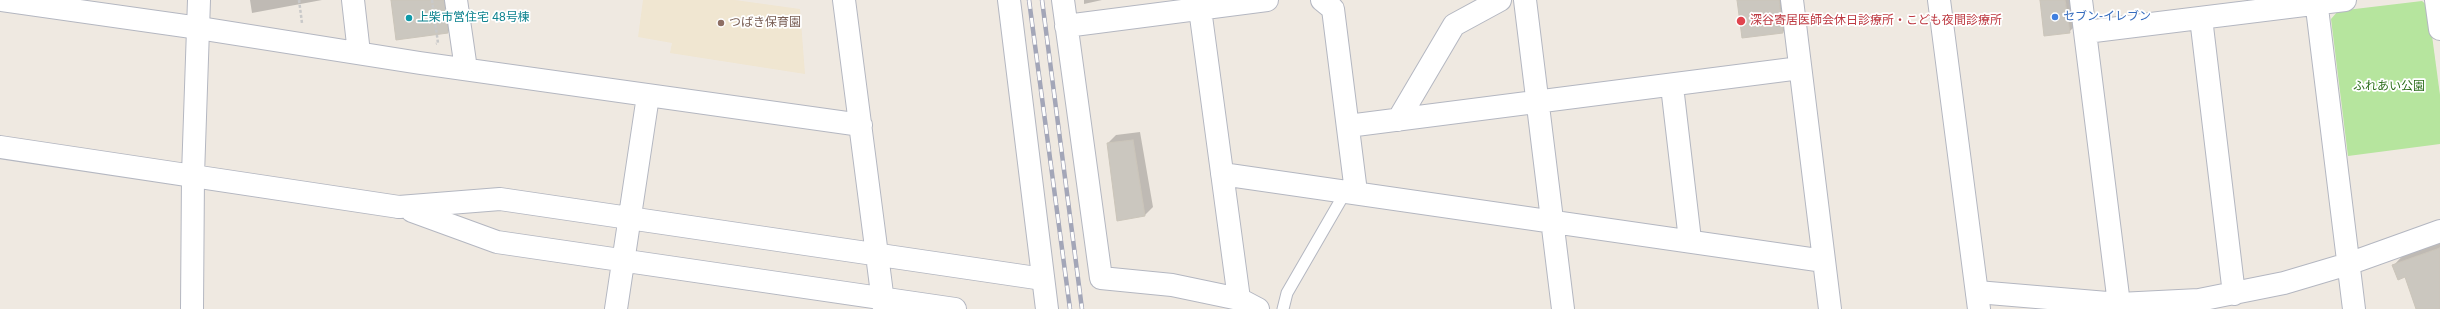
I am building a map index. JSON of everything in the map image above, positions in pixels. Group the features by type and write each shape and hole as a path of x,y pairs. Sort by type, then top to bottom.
{"street":[{"path":"2,0 54,4 466,69 861,125"},
{"path":"192,309 193,175 199,0"},
{"path":"353,0 360,53"},
{"path":"456,0 466,69"},
{"path":"844,0 883,304"},
{"path":"1009,0 1047,309"},
{"path":"1063,0 1102,278 1172,286 1248,304 1222,174 1200,9"},
{"path":"1066,26 1267,0"},
{"path":"1322,0 1333,9 1348,126 1351,192"},
{"path":"1398,120 1454,25 1500,0"},
{"path":"1525,0 1554,222 1563,309"},
{"path":"1792,0 1830,309"},
{"path":"1939,0 1978,301 2119,304 2192,300 2234,294 2284,283 2348,264 2440,231"},
{"path":"2082,0 2119,304"},
{"path":"2086,32 2316,2 2345,0"},
{"path":"2436,0 2440,29"},
{"path":"2316,2 2354,309"},
{"path":"2201,18 2234,294"},
{"path":"1348,126 1672,86 1800,68"},
{"path":"1672,86 1690,240"},
{"path":"616,309 628,218 648,96"},
{"path":"0,147 399,207 497,242 623,261 883,304 955,309"},
{"path":"1222,174 1690,240 1824,261"},
{"path":"399,207 500,200 1043,279"}],"lane":[{"path":"1283,309 1287,293 1351,192"}],"path":[{"path":"430,44 438,43 432,0"}],"shaded area":[{"name":"つばき保育園","path":"643,0 735,0 800,9 805,74 670,53 672,43 638,37"}],"green space":[{"name":"ふれあい公園","path":"2422,1 2428,6 2440,95 2440,144 2348,156 2331,19 2338,11"}],"building":[{"name":"上柴市営住宅 48号棟","path":"391,0 444,0 448,33 396,40"},
{"path":"1737,0 1779,0 1783,33 1742,38"},
{"name":"セブン-イレブン","path":"2040,0 2065,0 2070,33 2044,36"},
{"path":"1133,140 1145,216 1117,221 1107,143"},
{"path":"2440,248 2440,309 2416,309 2405,277 2398,280 2392,265"}],"railway":[{"path":"1029,0 1070,309"},
{"path":"1042,0 1082,309"}],"place":[{"name":"セブン-イレブン","path":"2055,17"},
{"name":"上柴市営住宅 48号棟","path":"409,18"},
{"name":"深谷寄居医師会休日診療所・こども夜間診療所","path":"1741,21"},
{"name":"つばき保育園","path":"721,23"}]}
